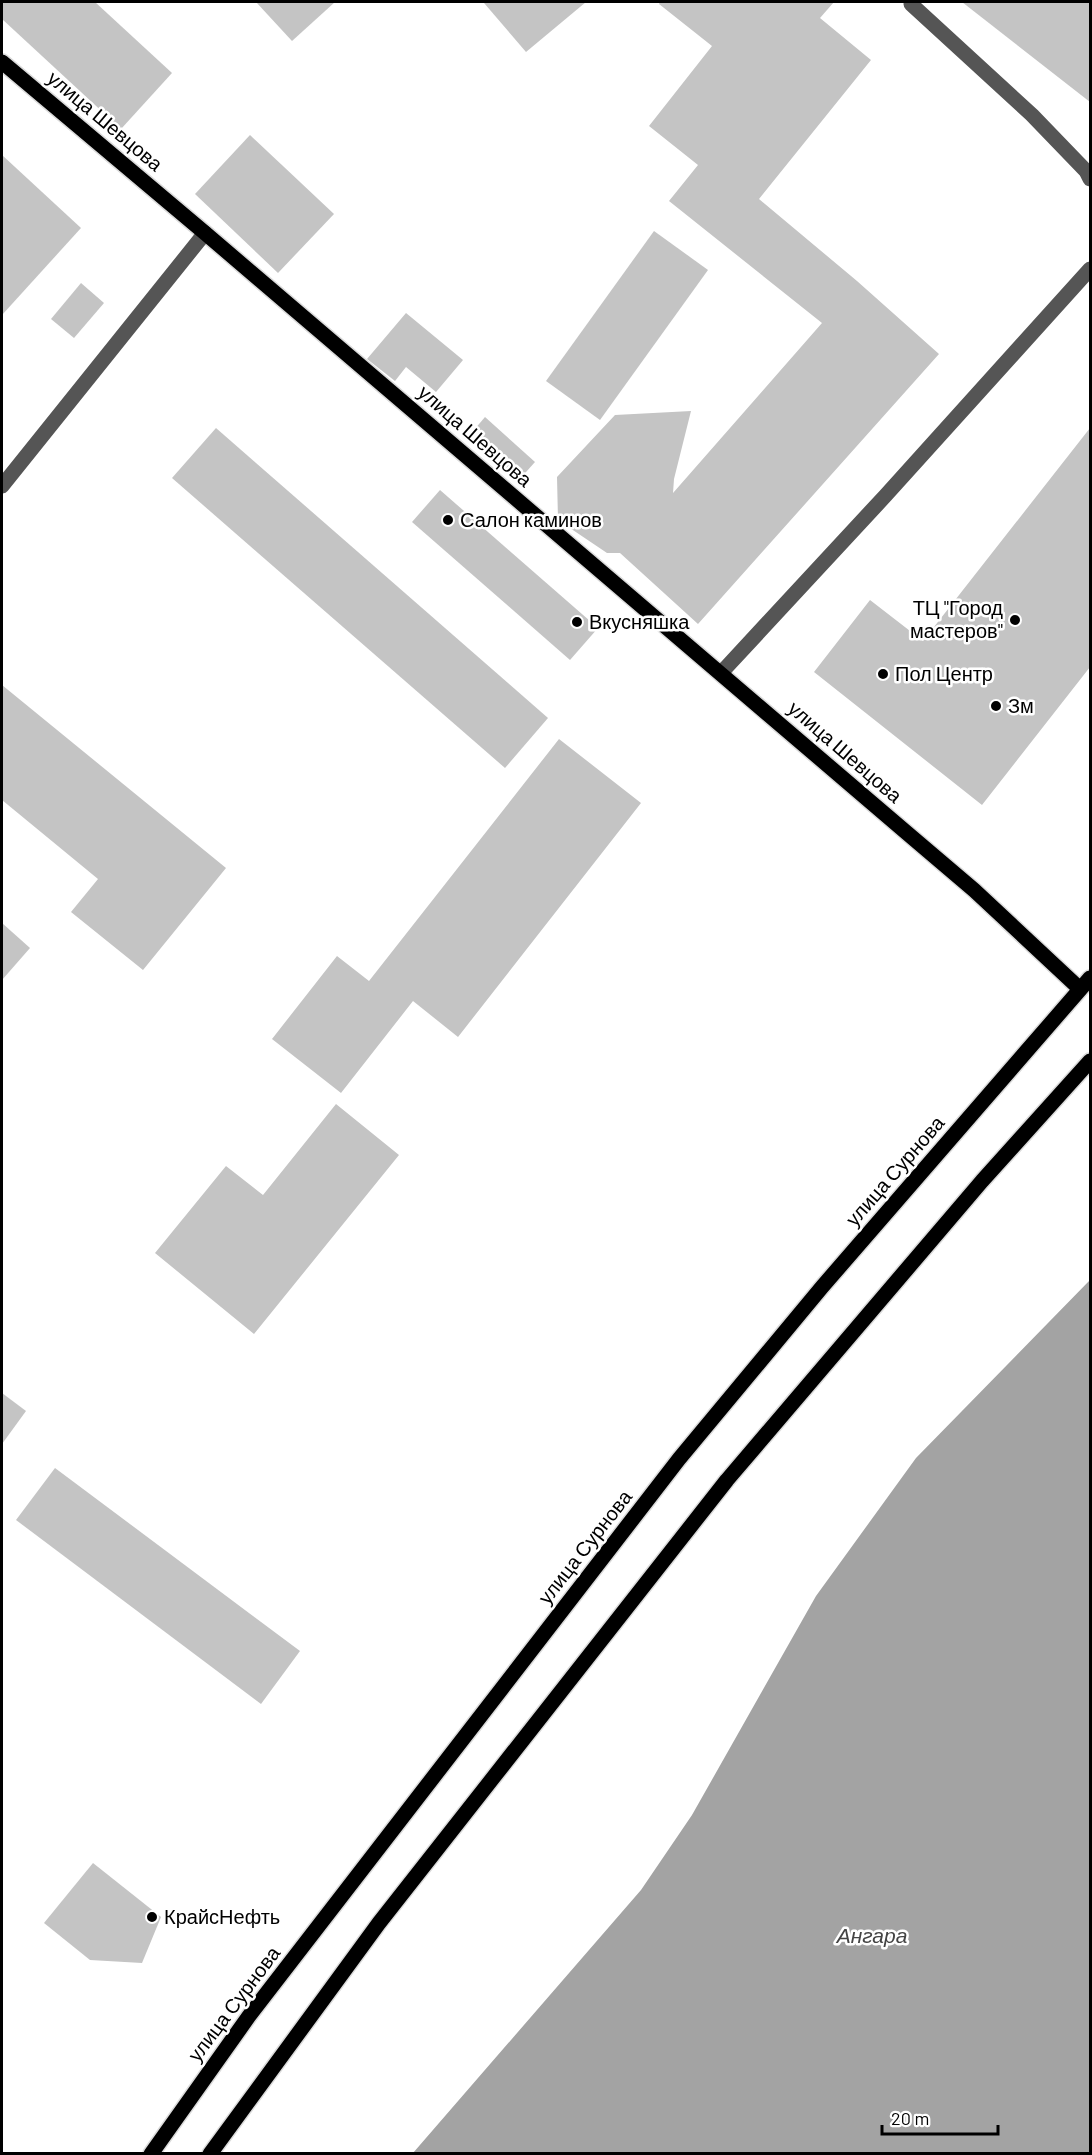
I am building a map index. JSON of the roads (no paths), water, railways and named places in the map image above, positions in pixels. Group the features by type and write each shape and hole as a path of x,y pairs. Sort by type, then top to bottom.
{"main road":[{"name":"улица Шевцова","path":"2,62 1085,983"},
{"name":"улица Сурнова","path":"151,2154 249,2016 679,1459 822,1287 1085,983"},
{"path":"210,2154 379,1923 727,1480 982,1181 1090,1061"}],"lane":[{"path":"911,4 1032,115 1086,171 1090,179"},
{"path":"2,486 205,233"},
{"path":"721,674 1090,269"}],"water":[{"name":"Ангара","path":"1090,1280 1090,2153 413,2153 641,1890 692,1815 816,1596 916,1458"}],"place":[{"name":"Салон каминов","path":"448,520"},
{"name":"ТЦ \"Город мастеров\"","path":"1015,620"},
{"name":"Вкусняшка","path":"577,622"},
{"name":"Пол Центр","path":"883,674"},
{"name":"Зм","path":"996,706"},
{"name":"КрайсНефть","path":"152,1917"}]}
